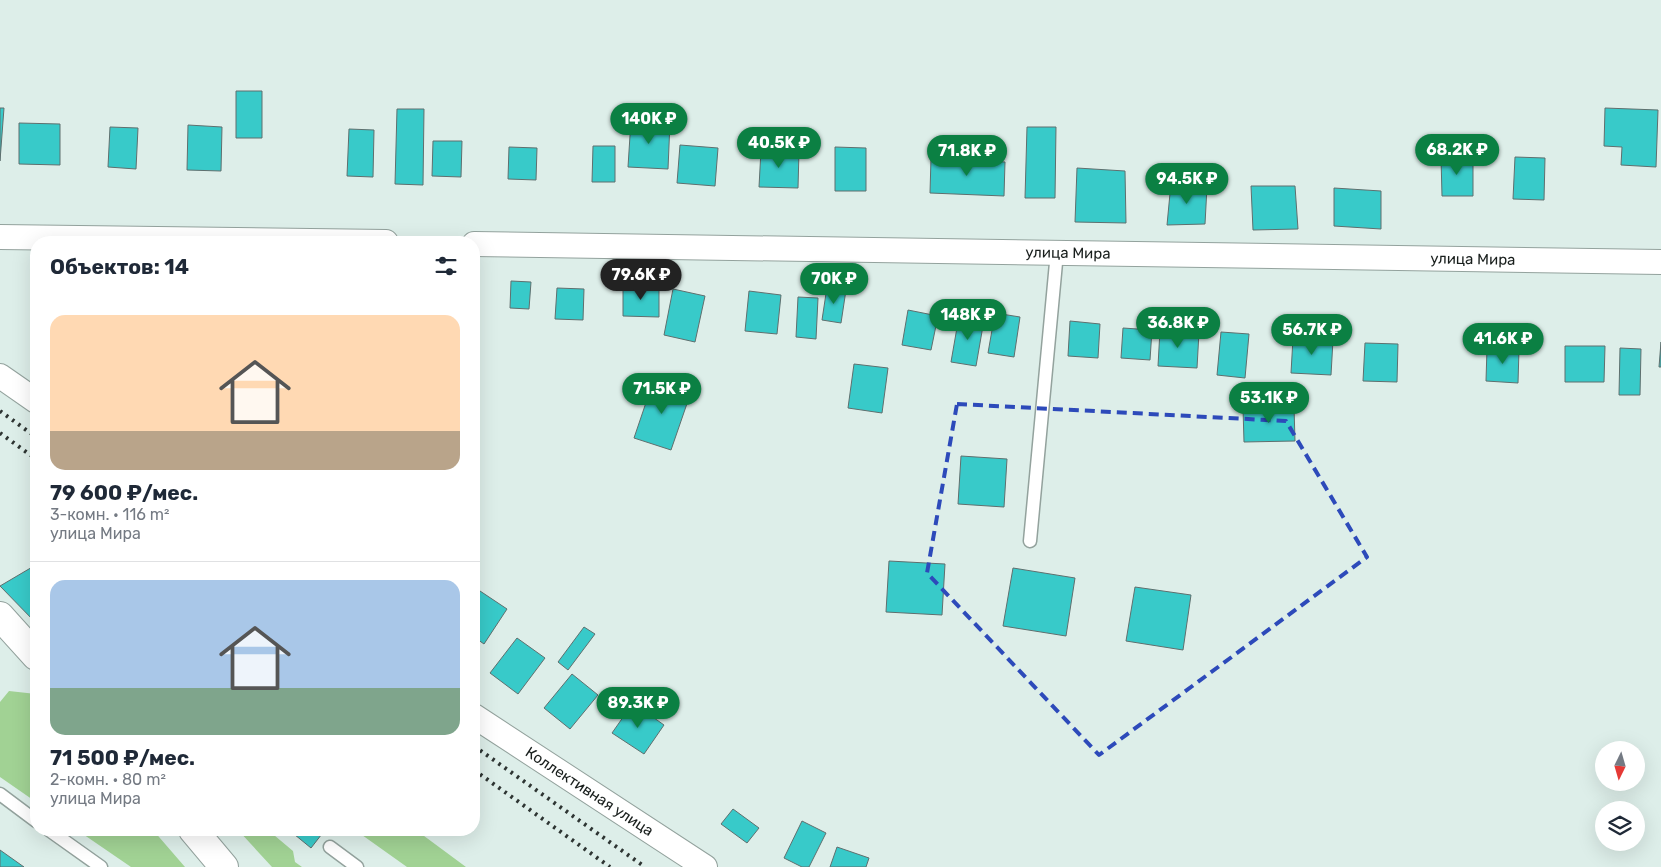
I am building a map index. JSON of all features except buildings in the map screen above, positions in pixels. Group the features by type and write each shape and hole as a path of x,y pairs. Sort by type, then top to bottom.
{"main road":[{"path":"0,616 30,649"},
{"path":"198,836 224,867"}],"street":[{"path":"0,237 30,237"},
{"name":"улица Мира","path":"480,244 1661,262"},
{"path":"0,376 30,397"},
{"name":"Коллективная улица","path":"480,720 705,867"}],"lane":[{"path":"1030,541 1057,252"},
{"path":"0,794 30,816"},
{"path":"57,836 101,867"},
{"path":"330,847 357,867"}],"highlighted area":[{"path":"957,404 1286,421 1367,557 1099,755 927,573"}],"green space":[{"path":"9,691 30,693 30,798 0,777 0,702"},
{"path":"86,836 158,836 185,867 131,867"},
{"path":"244,836 275,836 293,851 295,862 302,867 272,867"},
{"path":"363,836 424,836 466,867 407,867"}],"railway":[{"path":"0,411 30,433"},
{"path":"0,433 30,455"},
{"path":"480,750 645,867"},
{"path":"480,774 610,867"}]}
